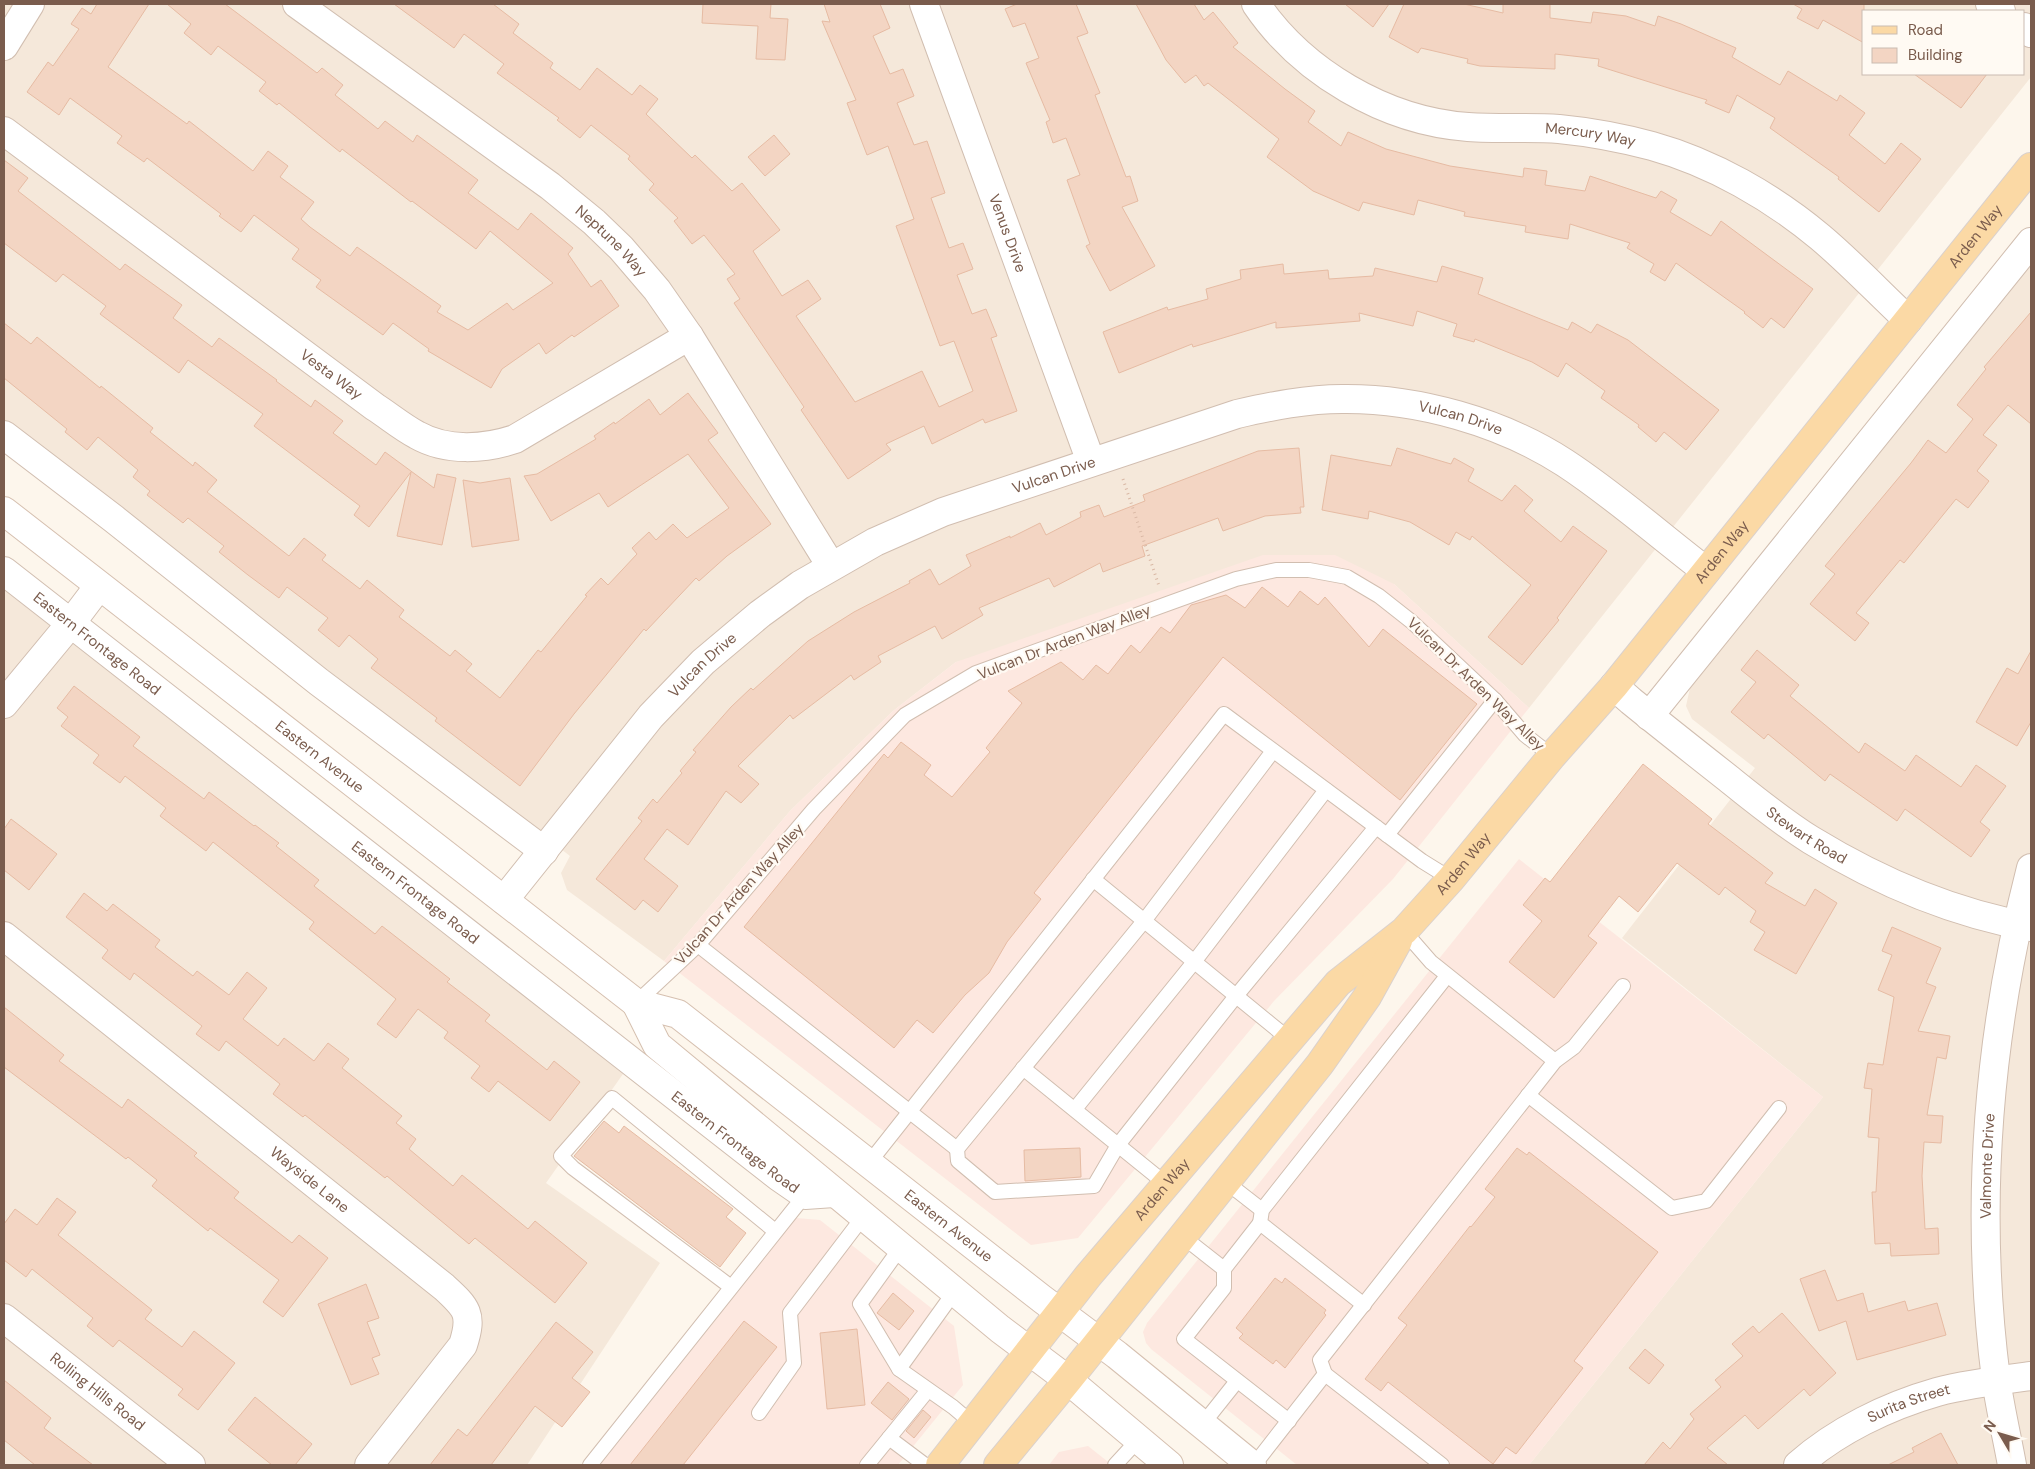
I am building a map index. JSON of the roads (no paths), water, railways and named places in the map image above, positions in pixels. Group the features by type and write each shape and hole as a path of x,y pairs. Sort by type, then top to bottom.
{"main road":[{"name":"Arden Way","path":"940,1465 1088,1276 1338,983 1404,931 1451,879 1552,756 1614,686 2031,167"},
{"name":"Arden Way","path":"998,1465 1320,1064 1367,997 1404,931"}],"street":[{"path":"4,46 30,4"},
{"name":"Neptune Way","path":"297,4 550,186 594,222 621,248 657,290 688,336 831,566"},
{"name":"Venus Drive","path":"924,4 1103,458"},
{"name":"Mercury Way","path":"1256,4 1285,39 1326,74 1350,90 1387,108 1426,120 1467,127 1558,129 1606,136 1653,146 1698,163 1742,183 1783,208 1821,238 1908,320"},
{"name":"Vesta Way","path":"4,131 375,407 418,436 434,442 450,446 483,447 516,439 688,336"},
{"path":"1649,716 2031,242"},
{"name":"Vulcan Drive","path":"504,900 652,716 703,662 760,614 831,566 875,542 943,512 1237,414 1278,405 1342,399 1406,403 1476,421 1507,433 1564,462 1706,571"},
{"path":"4,435 114,519 327,688 544,851"},
{"name":"Eastern Avenue","path":"4,511 636,1003 678,1014 1060,1313 1099,1341 1253,1465"},
{"name":"Eastern Frontage Road","path":"4,571 763,1165 805,1194 834,1193"},
{"path":"4,704 99,586"},
{"name":"Stewart Road","path":"1614,686 1773,814 1810,840 1868,872 1910,891 1973,914 2024,926"},
{"name":"Valmonte Drive","path":"2012,1465 1996,1381 1988,1302 1986,1243 1987,1142 1992,1074 2001,1006 2024,926 2031,868"},
{"name":"Wayside Lane","path":"4,936 436,1281 464,1306 468,1328 463,1345 369,1465"},
{"name":"Eastern Avenue","path":"636,1003 657,1044 863,1217 1000,1329 1068,1380 1170,1465"},
{"name":"Rolling Hills Road","path":"4,1318 192,1465"},
{"name":"Surita Street","path":"1798,1465 1850,1430 1901,1404 1937,1392 2031,1376"}],"lane":[{"name":"Vulcan Dr Arden Way Alley","path":"636,1003 698,945 814,809 905,715 976,673 1236,579 1276,570 1309,570 1347,577 1379,596 1412,622 1495,700 1525,735 1552,756"},
{"path":"1274,751 1144,921 957,1149 958,1161 995,1192 1094,1186 1118,1144 1236,996 1495,700"},
{"path":"869,1164 1224,714 1422,861 1451,879"},
{"path":"1074,1109 1194,962 1326,790"},
{"path":"1093,879 1290,1040"},
{"path":"1404,931 1431,962 1555,1060"},
{"path":"698,945 957,1149"},
{"path":"1289,1421 1184,1339 1224,1288 1224,1269 1261,1217 1448,976"},
{"path":"1442,1465 1325,1374 1320,1360 1555,1060 1574,1047 1623,986"},
{"path":"1023,1068 1166,1184"},
{"path":"1528,1095 1672,1208 1706,1201 1779,1108"},
{"path":"731,1287 573,1168 561,1156 612,1098 775,1231"},
{"path":"1226,1182 1261,1217 1364,1305"},
{"path":"590,1465 805,1194"},
{"path":"760,1413 794,1363 790,1313 863,1217"},
{"path":"1182,1236 1224,1269"},
{"path":"901,1248 860,1304 899,1369 958,1411 972,1424"},
{"path":"899,1369 955,1291"},
{"path":"1253,1465 1325,1374"},
{"path":"1202,1425 1237,1381"},
{"path":"867,1465 928,1390"},
{"path":"889,1438 925,1465"},
{"path":"1115,1465 1138,1440"}]}
